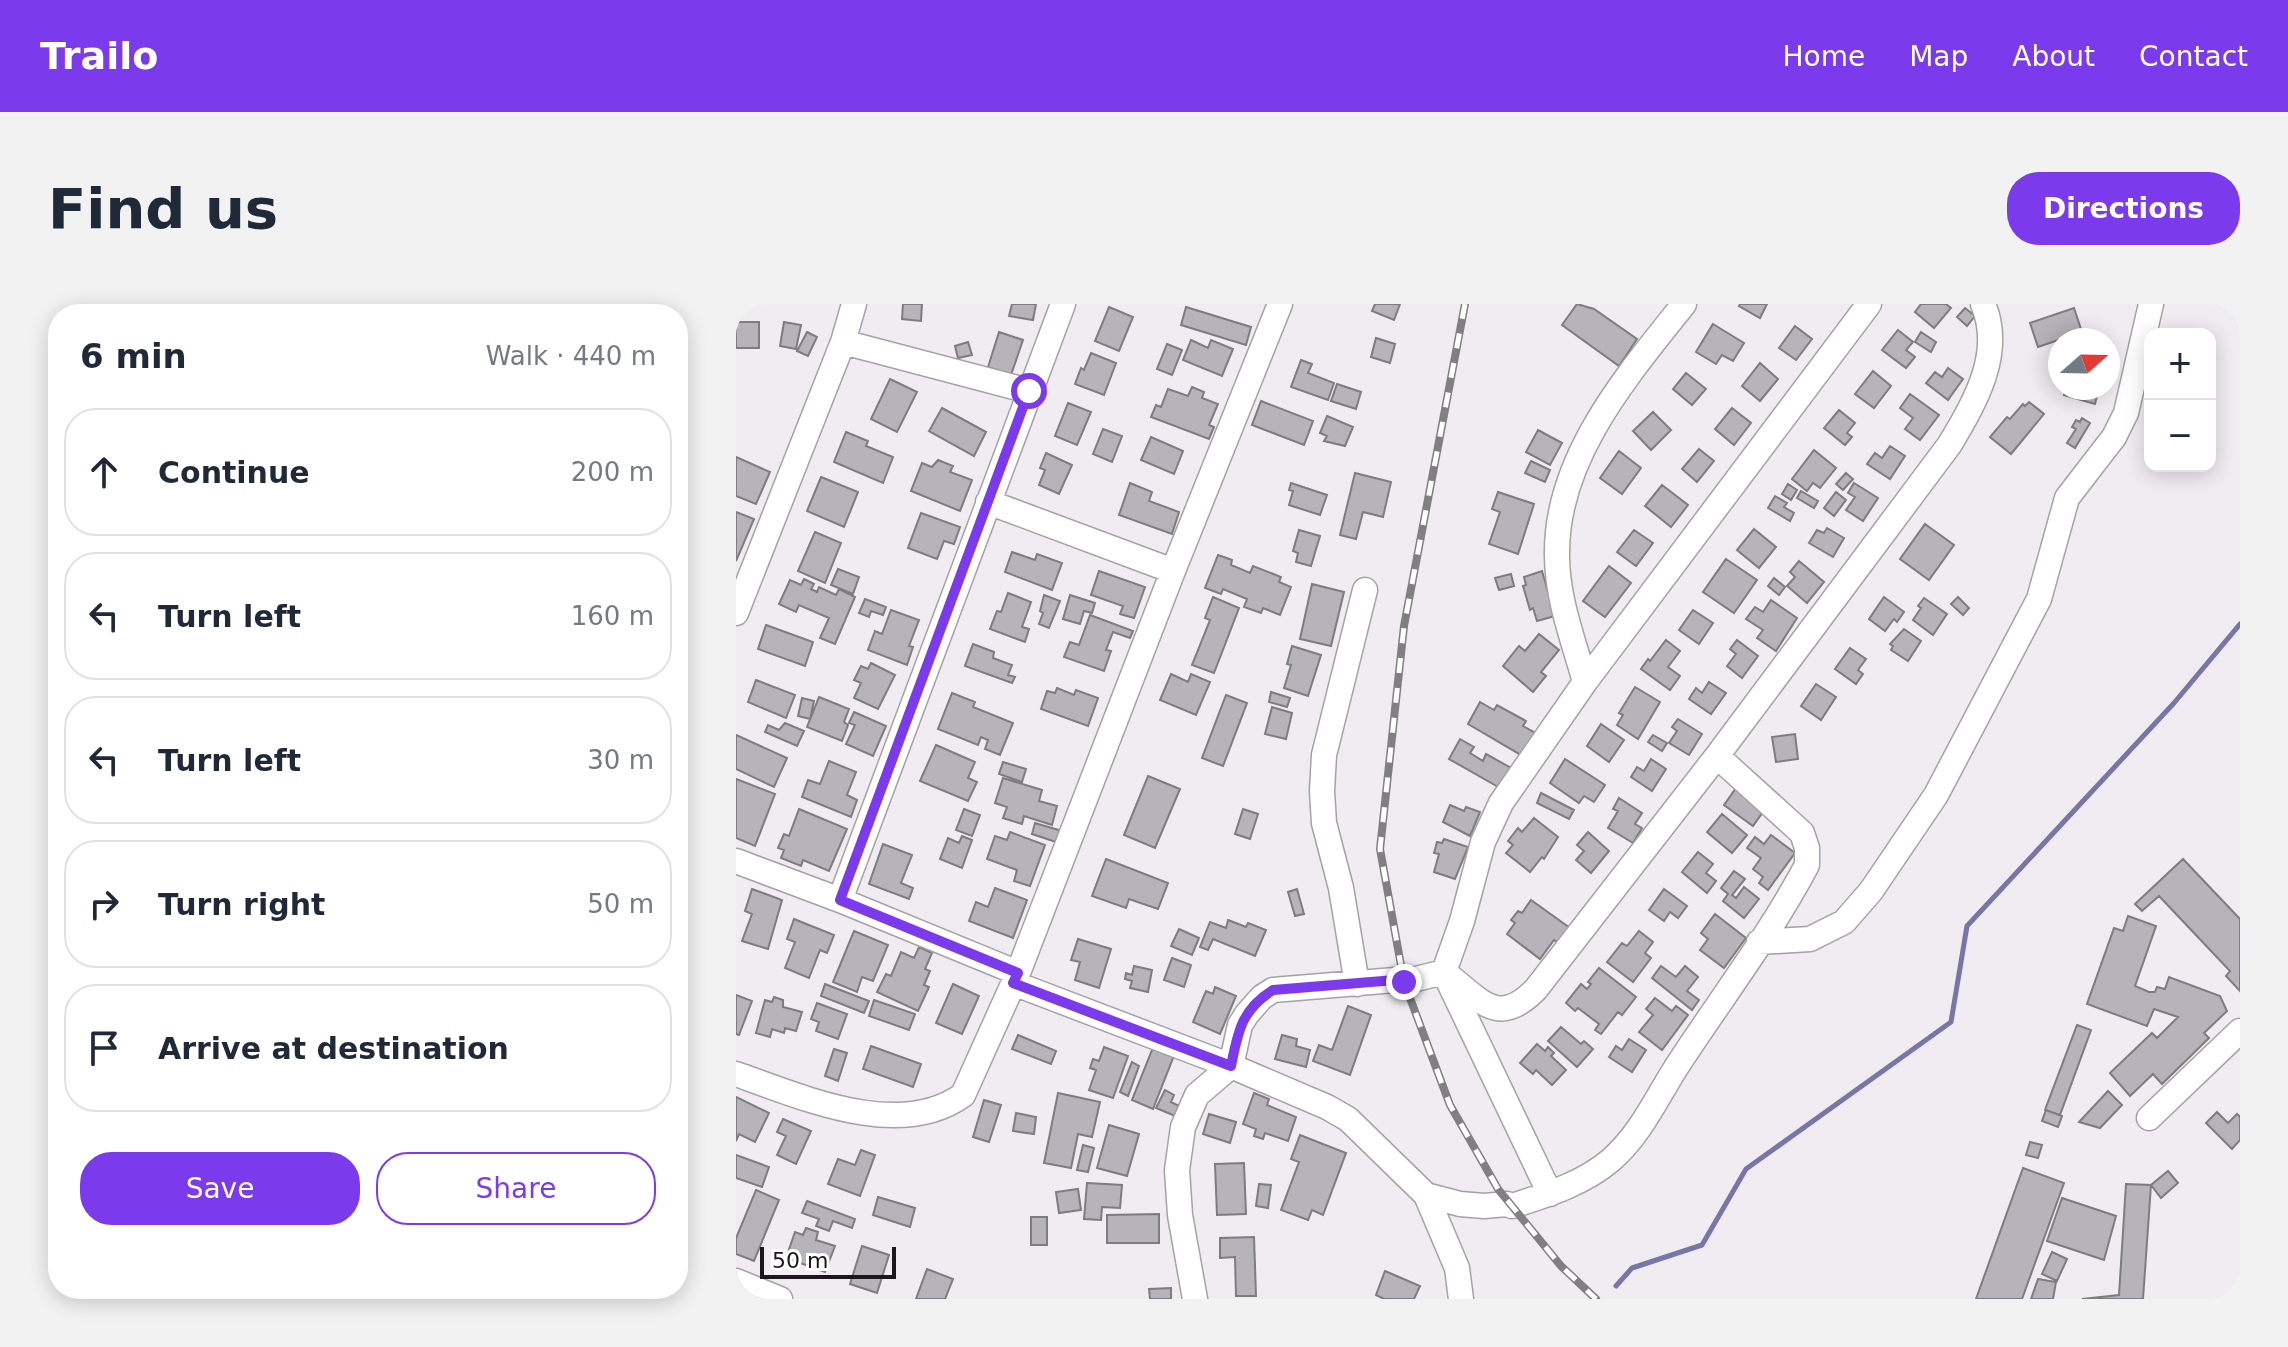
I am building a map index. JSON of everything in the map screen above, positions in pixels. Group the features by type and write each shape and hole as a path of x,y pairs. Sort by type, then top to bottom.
{"street":[{"path":"736,613 843,342 854,304"},
{"path":"840,900 1063,304"},
{"path":"736,1074 831,1107 896,1115 925,1113 946,1107 963,1095 1016,978 1280,304"},
{"path":"1585,682 1562,596 1557,559 1558,525 1564,491 1612,400 1684,304"},
{"path":"1550,1194 1444,972 1462,921 1483,842 1501,803 1585,682 1869,304"},
{"path":"1444,972 1491,1008 1507,1009 1523,1003 1546,977 1717,756 1950,444 1970,409 1988,366 1991,339 1983,304"},
{"path":"1759,942 1810,939 1844,922 1871,891 1936,795 2039,599 2067,498 2114,437 2126,413 2151,304"},
{"path":"843,342 1029,391"},
{"path":"988,502 1173,571"},
{"path":"1357,984 1341,888 1324,823 1322,791 1324,755 1365,590"},
{"path":"1426,1195 1460,1204 1512,1206 1550,1194 1585,1178 1610,1160 1637,1133 1807,865 1807,848 1802,833 1717,756"},
{"path":"736,861 840,900 1016,978 1318,1103 1348,1119 1426,1195 1457,1268 1461,1299"},
{"path":"1195,1299 1180,1215 1177,1170 1183,1127 1197,1095 1231,1066 1240,1025 1262,997 1273,990 1395,980 1404,982 1444,972"},
{"path":"2149,1118 2240,1031"},
{"path":"747,1290 780,1299"}],"building":[{"path":"903,304 922,304 921,321 902,319"},
{"path":"1012,304 1036,304 1033,320 1009,316"},
{"path":"1375,304 1400,304 1394,320 1372,311"},
{"path":"1577,304 1594,309 1637,339 1619,366 1562,325"},
{"path":"1740,304 1767,304 1760,318"},
{"path":"1921,304 1946,304 1951,308 1934,328 1915,312"},
{"path":"1109,307 1133,317 1119,351 1095,341"},
{"path":"1186,307 1251,327 1246,345 1181,325"},
{"path":"1965,308 1975,316 1967,326 1957,317"},
{"path":"2074,308 2081,328 2048,328 2048,344 2038,347 2030,323"},
{"path":"736,322 759,322 759,348 736,348"},
{"path":"784,322 801,325 796,349 780,346"},
{"path":"1713,324 1744,343 1733,361 1722,355 1716,364 1696,352"},
{"path":"1795,326 1812,339 1796,360 1779,348"},
{"path":"1898,330 1913,342 1906,350 1915,357 1906,368 1882,350"},
{"path":"807,332 817,337 808,356 797,351"},
{"path":"999,332 1023,340 1011,375 988,367"},
{"path":"1921,332 1936,342 1931,352 1915,342"},
{"path":"1376,338 1395,344 1390,363 1371,357"},
{"path":"1191,340 1208,348 1211,340 1233,349 1222,376 1183,360"},
{"path":"968,342 972,355 958,358 955,346"},
{"path":"1167,344 1182,350 1172,375 1157,369"},
{"path":"1091,353 1116,363 1104,395 1075,384"},
{"path":"1301,360 1312,364 1308,373 1334,383 1328,400 1291,387"},
{"path":"1760,363 1778,379 1760,401 1742,386"},
{"path":"1948,368 1963,379 1948,400 1926,383 1935,372 1942,377"},
{"path":"1873,371 1891,386 1874,408 1855,394"},
{"path":"1686,373 1706,389 1692,405 1673,389"},
{"path":"890,379 917,392 897,432 871,419"},
{"path":"1337,384 1361,392 1356,409 1331,401"},
{"path":"1192,387 1204,392 1202,398 1218,404 1209,425 1214,427 1209,439 1151,417 1156,405 1161,407 1168,389 1188,396"},
{"path":"1910,394 1939,415 1920,440 1905,429 1913,418 1900,408"},
{"path":"1261,401 1313,421 1304,445 1252,425"},
{"path":"2029,402 2044,414 2011,454 1990,437 2007,417 2010,419 2023,404 2025,406"},
{"path":"1068,403 1091,412 1077,445 1055,436"},
{"path":"942,408 986,432 974,456 929,431"},
{"path":"1732,408 1751,423 1734,445 1715,429"},
{"path":"1839,410 1855,423 1847,433 1852,437 1845,445 1824,428"},
{"path":"1653,412 1671,430 1651,450 1633,431"},
{"path":"1327,416 1353,427 1345,446 1324,441 1327,436 1320,433"},
{"path":"2082,418 2090,423 2075,448 2067,443 2076,429 2072,427 2076,420 2080,422"},
{"path":"1103,429 1122,436 1112,462 1093,454"},
{"path":"1538,430 1562,443 1550,465 1526,452"},
{"path":"846,432 868,441 866,446 893,457 883,483 834,462"},
{"path":"1151,437 1183,451 1174,474 1141,460"},
{"path":"1890,446 1905,456 1890,479 1867,464 1875,453 1882,458"},
{"path":"1699,449 1714,461 1697,482 1682,469"},
{"path":"1814,450 1836,468 1820,488 1813,483 1807,491 1792,479"},
{"path":"1619,451 1641,468 1622,494 1600,478"},
{"path":"1046,453 1072,465 1059,494 1039,485 1045,470 1040,468"},
{"path":"736,457 770,472 756,504 736,496"},
{"path":"938,460 953,466 950,472 972,480 960,511 911,491 922,463 932,467"},
{"path":"1531,461 1550,470 1545,482 1525,473"},
{"path":"1355,473 1391,482 1383,517 1363,512 1356,539 1340,535"},
{"path":"1846,473 1853,479 1843,490 1836,484"},
{"path":"821,477 858,492 844,527 807,511"},
{"path":"1130,483 1152,492 1149,501 1179,512 1172,534 1119,515"},
{"path":"1291,483 1327,495 1320,515 1289,505 1293,491 1289,490"},
{"path":"1854,483 1878,498 1863,521 1846,510 1855,497 1848,493"},
{"path":"1788,484 1797,490 1791,500 1782,494"},
{"path":"1662,485 1688,505 1671,527 1645,506"},
{"path":"1801,491 1818,501 1814,508 1797,498"},
{"path":"1498,492 1534,504 1518,554 1489,544 1500,512 1492,509"},
{"path":"1836,492 1846,500 1834,516 1824,508"},
{"path":"1775,496 1787,503 1784,507 1794,513 1790,521 1768,508"},
{"path":"736,512 754,519 736,561"},
{"path":"921,513 960,527 954,544 944,541 937,559 908,548"},
{"path":"1925,524 1954,545 1929,580 1900,559"},
{"path":"1827,528 1844,538 1833,557 1809,543 1817,530 1824,533"},
{"path":"1754,529 1776,547 1759,568 1737,550"},
{"path":"1299,530 1320,536 1311,566 1296,562 1298,553 1293,551"},
{"path":"1634,530 1653,543 1636,566 1617,552"},
{"path":"815,532 841,543 825,583 798,571"},
{"path":"1012,552 1035,560 1037,554 1062,563 1052,590 1005,572"},
{"path":"1218,555 1232,560 1231,565 1250,573 1253,566 1281,577 1279,582 1291,587 1280,615 1263,608 1261,613 1244,607 1247,599 1223,589 1221,594 1205,588"},
{"path":"1726,559 1757,580 1734,613 1703,592"},
{"path":"1799,561 1824,582 1807,603 1787,586 1795,577 1790,572"},
{"path":"1609,566 1631,583 1605,617 1583,601"},
{"path":"838,569 859,577 853,594 831,585"},
{"path":"1099,571 1145,587 1134,618 1120,614 1123,606 1091,595"},
{"path":"1542,571 1555,616 1537,621 1533,608 1530,610 1523,586 1526,585 1524,577"},
{"path":"1511,574 1514,586 1499,590 1495,578"},
{"path":"1774,578 1785,587 1779,595 1768,586"},
{"path":"804,579 814,584 811,589 817,592 819,587 836,595 839,589 855,597 835,644 820,638 829,618 799,605 796,612 779,604 790,580 801,585"},
{"path":"1312,584 1344,592 1331,646 1300,639"},
{"path":"1008,593 1031,602 1022,627 1029,629 1025,642 990,629"},
{"path":"1044,595 1060,601 1049,628 1039,624"},
{"path":"1070,595 1095,603 1092,613 1084,611 1080,624 1063,619"},
{"path":"1213,597 1239,608 1214,673 1192,665 1210,620 1205,618"},
{"path":"1884,597 1904,612 1885,631 1869,619"},
{"path":"1958,597 1969,608 1963,615 1951,604"},
{"path":"1924,598 1947,614 1933,635 1913,620"},
{"path":"865,599 886,607 883,615 871,611 869,617 859,613"},
{"path":"1771,600 1797,618 1776,651 1757,638 1763,630 1746,619 1755,607 1763,612"},
{"path":"891,610 919,620 909,646 913,647 907,665 868,650 875,631 882,634"},
{"path":"1693,610 1713,623 1699,644 1679,630"},
{"path":"1090,615 1133,631 1130,638 1113,632 1106,650 1111,651 1104,671 1064,657 1070,642 1079,645"},
{"path":"766,625 813,642 805,666 758,649"},
{"path":"1904,629 1921,641 1908,661 1891,650 1893,646 1890,644"},
{"path":"1539,634 1559,650 1541,672 1546,676 1533,692 1503,666 1519,646 1525,651"},
{"path":"1666,640 1680,651 1668,667 1680,676 1670,690 1641,669"},
{"path":"1737,640 1758,656 1742,678 1727,666 1736,654 1730,649"},
{"path":"973,644 994,652 993,658 1012,665 1008,675 1015,677 1012,683 965,666"},
{"path":"1292,646 1321,655 1308,696 1284,688 1291,665 1287,664"},
{"path":"1850,648 1866,659 1858,670 1863,674 1856,684 1835,669"},
{"path":"871,663 895,675 878,709 854,698 861,683 854,680 861,666 868,669"},
{"path":"1171,674 1188,682 1191,674 1210,682 1196,715 1160,700"},
{"path":"756,680 795,695 786,718 748,702"},
{"path":"1709,682 1726,693 1711,714 1689,699 1696,688 1702,693"},
{"path":"1816,684 1836,697 1821,720 1801,706"},
{"path":"1635,687 1660,702 1638,739 1617,725 1623,715 1619,713"},
{"path":"1057,688 1074,695 1076,690 1098,698 1088,726 1041,709 1047,691 1055,693"},
{"path":"1271,692 1290,698 1287,707 1269,702"},
{"path":"952,693 975,702 973,707 1013,723 1000,755 985,749 988,740 981,737 978,745 938,729"},
{"path":"1226,695 1247,703 1223,766 1202,758"},
{"path":"819,697 849,709 844,722 848,725 842,741 807,727"},
{"path":"802,698 814,701 810,719 798,716"},
{"path":"1480,702 1494,710 1497,705 1526,721 1523,726 1539,735 1526,758 1468,724"},
{"path":"1272,707 1292,713 1286,739 1265,734"},
{"path":"854,712 886,726 873,756 846,744 855,725 849,723"},
{"path":"1678,719 1702,734 1689,755 1669,743 1677,731 1672,727"},
{"path":"785,723 804,731 797,746 765,732 768,725 779,730"},
{"path":"1601,724 1624,740 1609,762 1587,746"},
{"path":"1795,734 1798,759 1776,762 1772,737"},
{"path":"736,735 787,758 774,787 736,769"},
{"path":"1653,735 1667,743 1662,751 1648,742"},
{"path":"1460,739 1474,747 1470,753 1483,761 1486,754 1511,768 1500,788 1449,759"},
{"path":"936,745 975,762 968,778 977,782 968,801 920,781"},
{"path":"1565,759 1605,785 1594,802 1584,796 1579,803 1550,783"},
{"path":"1651,759 1666,769 1652,791 1631,777 1637,767 1644,771"},
{"path":"829,761 856,772 847,795 857,800 851,817 802,797 808,780 820,784"},
{"path":"1003,762 1026,769 1022,782 999,774"},
{"path":"1148,776 1180,789 1155,848 1124,835"},
{"path":"1003,778 1042,790 1039,801 1057,806 1052,825 1024,816 1022,824 1003,818 1007,807 995,803"},
{"path":"736,779 775,794 755,846 736,838"},
{"path":"1736,788 1765,809 1753,826 1724,805"},
{"path":"1541,793 1574,810 1569,819 1537,803"},
{"path":"1619,798 1642,813 1635,824 1642,828 1633,843 1608,828 1618,811 1613,809"},
{"path":"1450,805 1464,811 1466,807 1480,812 1470,836 1443,822"},
{"path":"799,809 847,829 829,871 803,860 801,866 781,858 784,850 778,848 784,834 789,836"},
{"path":"964,809 980,815 972,836 956,830"},
{"path":"1243,809 1258,814 1250,839 1235,834"},
{"path":"1722,814 1747,835 1732,853 1707,832"},
{"path":"1534,818 1558,837 1544,859 1542,857 1530,872 1506,853 1513,845 1508,841 1518,828 1522,832"},
{"path":"1035,823 1062,831 1059,843 1032,834"},
{"path":"1010,832 1045,845 1030,886 1014,881 1017,870 987,859 995,836 1007,840"},
{"path":"1588,832 1609,851 1591,873 1576,860 1584,851 1577,845"},
{"path":"1771,835 1795,853 1768,890 1759,883 1763,877 1753,869 1761,858 1747,848 1755,837 1764,844"},
{"path":"962,836 972,840 962,868 940,859 948,838 959,843"},
{"path":"1444,839 1468,847 1455,879 1434,872 1439,854 1434,853 1437,842 1442,843"},
{"path":"883,844 912,855 901,883 913,888 909,899 869,884"},
{"path":"1698,852 1713,864 1706,873 1716,881 1707,893 1682,872"},
{"path":"1106,859 1168,883 1158,909 1129,899 1126,908 1092,896"},
{"path":"2183,859 2240,919 2240,991 2226,976 2230,971 2159,896 2142,911 2135,904"},
{"path":"1734,871 1745,879 1732,895 1736,898 1744,887 1759,899 1744,918 1723,901 1728,894 1721,888"},
{"path":"995,888 1027,900 1013,938 969,921 976,902 988,907"},
{"path":"752,889 782,900 768,949 742,941 752,914 745,911"},
{"path":"1297,889 1304,914 1295,916 1288,892"},
{"path":"1664,889 1687,906 1678,918 1670,912 1664,921 1649,910"},
{"path":"1531,900 1570,928 1559,944 1554,940 1540,959 1507,934 1515,923 1511,920 1518,911 1522,913"},
{"path":"1715,914 1746,938 1724,968 1700,950 1708,939 1701,933"},
{"path":"2128,916 2156,926 2135,986 2155,992 2157,987 2165,989 2169,977 2220,996 2227,1011 2204,1033 2209,1038 2162,1084 2153,1074 2130,1096 2110,1073 2152,1033 2157,1038 2178,1017 2154,1009 2147,1026 2087,1004 2114,928 2123,931"},
{"path":"794,919 834,935 827,953 820,950 809,978 785,968 795,942 787,939"},
{"path":"1228,920 1266,930 1255,956 1213,939 1208,950 1200,947 1210,922 1226,928"},
{"path":"1179,929 1199,938 1192,955 1171,946"},
{"path":"854,931 888,945 873,981 862,977 857,992 833,982"},
{"path":"1639,931 1653,942 1645,953 1651,958 1633,982 1607,962 1622,943 1627,946"},
{"path":"1078,939 1111,949 1099,988 1075,980 1080,962 1071,960"},
{"path":"919,947 932,953 925,969 930,971 924,985 929,987 918,1011 877,992 886,974 891,976 901,952 914,958"},
{"path":"1172,958 1191,965 1184,987 1164,980"},
{"path":"1134,966 1152,970 1148,992 1130,988 1132,981 1125,979 1126,973 1132,975"},
{"path":"1661,966 1676,977 1685,966 1698,977 1687,991 1699,1000 1692,1010 1652,978"},
{"path":"1599,968 1636,997 1622,1015 1618,1012 1601,1034 1595,1030 1599,1024 1566,1003 1581,984 1587,989 1591,984 1588,982"},
{"path":"825,984 869,1001 864,1013 821,996"},
{"path":"953,984 979,996 962,1034 936,1023"},
{"path":"1215,987 1236,996 1220,1034 1193,1022 1206,991 1213,994"},
{"path":"736,995 752,1001 739,1035 736,1034"},
{"path":"774,997 783,1000 783,1007 802,1012 796,1031 785,1028 784,1033 772,1029 770,1037 756,1033 765,1000 772,1002"},
{"path":"1655,998 1672,1011 1676,1006 1688,1015 1662,1050 1639,1032 1653,1015 1646,1009"},
{"path":"874,1000 915,1014 909,1030 869,1016"},
{"path":"817,1003 847,1014 838,1039 816,1031 819,1022 811,1019"},
{"path":"1348,1006 1371,1015 1350,1075 1313,1061 1319,1045 1332,1050"},
{"path":"2077,1025 2091,1030 2060,1115 2045,1110"},
{"path":"1561,1027 1581,1044 1584,1041 1593,1049 1577,1067 1548,1041"},
{"path":"1018,1035 1056,1051 1051,1064 1012,1049"},
{"path":"1282,1035 1297,1039 1296,1046 1310,1050 1306,1067 1275,1059"},
{"path":"1629,1039 1646,1050 1632,1072 1609,1057 1616,1046 1622,1050"},
{"path":"1537,1044 1545,1051 1548,1047 1554,1053 1551,1056 1566,1070 1552,1085 1536,1070 1533,1074 1520,1063"},
{"path":"1154,1045 1175,1053 1153,1109 1132,1100"},
{"path":"871,1046 921,1064 913,1087 863,1069"},
{"path":"1104,1047 1128,1056 1113,1098 1089,1090 1096,1070 1090,1068 1093,1059 1099,1061"},
{"path":"834,1049 847,1053 838,1081 825,1076"},
{"path":"1132,1062 1139,1066 1128,1096 1120,1092"},
{"path":"1165,1090 1174,1095 1171,1102 1179,1106 1175,1116 1156,1108"},
{"path":"2108,1091 2122,1105 2100,1128 2079,1122"},
{"path":"1058,1093 1100,1102 1092,1137 1078,1134 1071,1168 1044,1163"},
{"path":"1254,1093 1269,1099 1267,1105 1296,1117 1288,1141 1265,1133 1263,1139 1254,1136 1256,1129 1243,1124"},
{"path":"736,1097 769,1113 755,1142 739,1134 736,1141"},
{"path":"984,1100 1001,1105 989,1142 973,1137"},
{"path":"2046,1110 2062,1116 2058,1127 2042,1121"},
{"path":"2217,1112 2228,1123 2237,1114 2240,1117 2240,1140 2232,1149 2206,1123"},
{"path":"1016,1113 1036,1117 1034,1134 1013,1131"},
{"path":"1209,1114 1236,1122 1230,1143 1203,1134"},
{"path":"783,1119 811,1131 796,1164 777,1155 786,1136 777,1132"},
{"path":"1109,1125 1139,1134 1127,1176 1097,1168"},
{"path":"1300,1135 1346,1153 1323,1215 1312,1210 1308,1220 1281,1210 1299,1162 1291,1159"},
{"path":"2030,1142 2042,1145 2038,1158 2026,1155"},
{"path":"1083,1145 1094,1148 1088,1172 1077,1170"},
{"path":"861,1150 875,1155 860,1196 828,1184 838,1159 855,1165"},
{"path":"736,1155 769,1167 762,1187 736,1178"},
{"path":"1244,1163 1246,1214 1217,1215 1215,1164"},
{"path":"2023,1168 2064,1183 2022,1299 1976,1299"},
{"path":"2168,1171 2178,1183 2161,1198 2151,1185"},
{"path":"1087,1183 1122,1185 1120,1208 1102,1207 1101,1220 1084,1219"},
{"path":"1259,1184 1271,1185 1268,1208 1256,1206"},
{"path":"2126,1184 2151,1185 2143,1299 2082,1299 2119,1295"},
{"path":"1078,1189 1081,1210 1059,1213 1056,1192"},
{"path":"756,1190 779,1200 754,1261 736,1254 736,1238"},
{"path":"878,1197 915,1208 910,1227 873,1215"},
{"path":"2062,1198 2116,1216 2104,1260 2047,1241"},
{"path":"807,1201 855,1219 852,1228 833,1221 829,1231 816,1226 819,1219 802,1213"},
{"path":"1159,1214 1159,1243 1107,1243 1107,1215"},
{"path":"1031,1217 1047,1217 1047,1245 1031,1245"},
{"path":"806,1228 818,1232 816,1240 835,1246 825,1272 786,1258 795,1232 803,1235"},
{"path":"1254,1237 1256,1296 1236,1296 1235,1257 1220,1258 1220,1238"},
{"path":"862,1246 889,1255 877,1293 850,1284"},
{"path":"2052,1252 2067,1259 2057,1281 2042,1274"},
{"path":"927,1269 953,1279 945,1299 916,1299"},
{"path":"1385,1271 1420,1286 1414,1299 1384,1299 1376,1295"},
{"path":"2038,1279 2056,1282 2053,1299 2031,1299"},
{"path":"1171,1288 1171,1299 1150,1299 1149,1289"}],"waterway":[{"path":"1616,1286 1632,1268 1702,1245 1746,1169 1951,1022 1967,926 2174,703 2240,624"}],"railway":[{"path":"1465,304 1404,626 1380,849 1404,982 1450,1105 1498,1189 1561,1266 1596,1299"}],"route":[{"path":"1029,391 840,900 1018,973 1013,983 1231,1066 1240,1025 1262,997 1273,990 1395,980 1404,982"}]}
